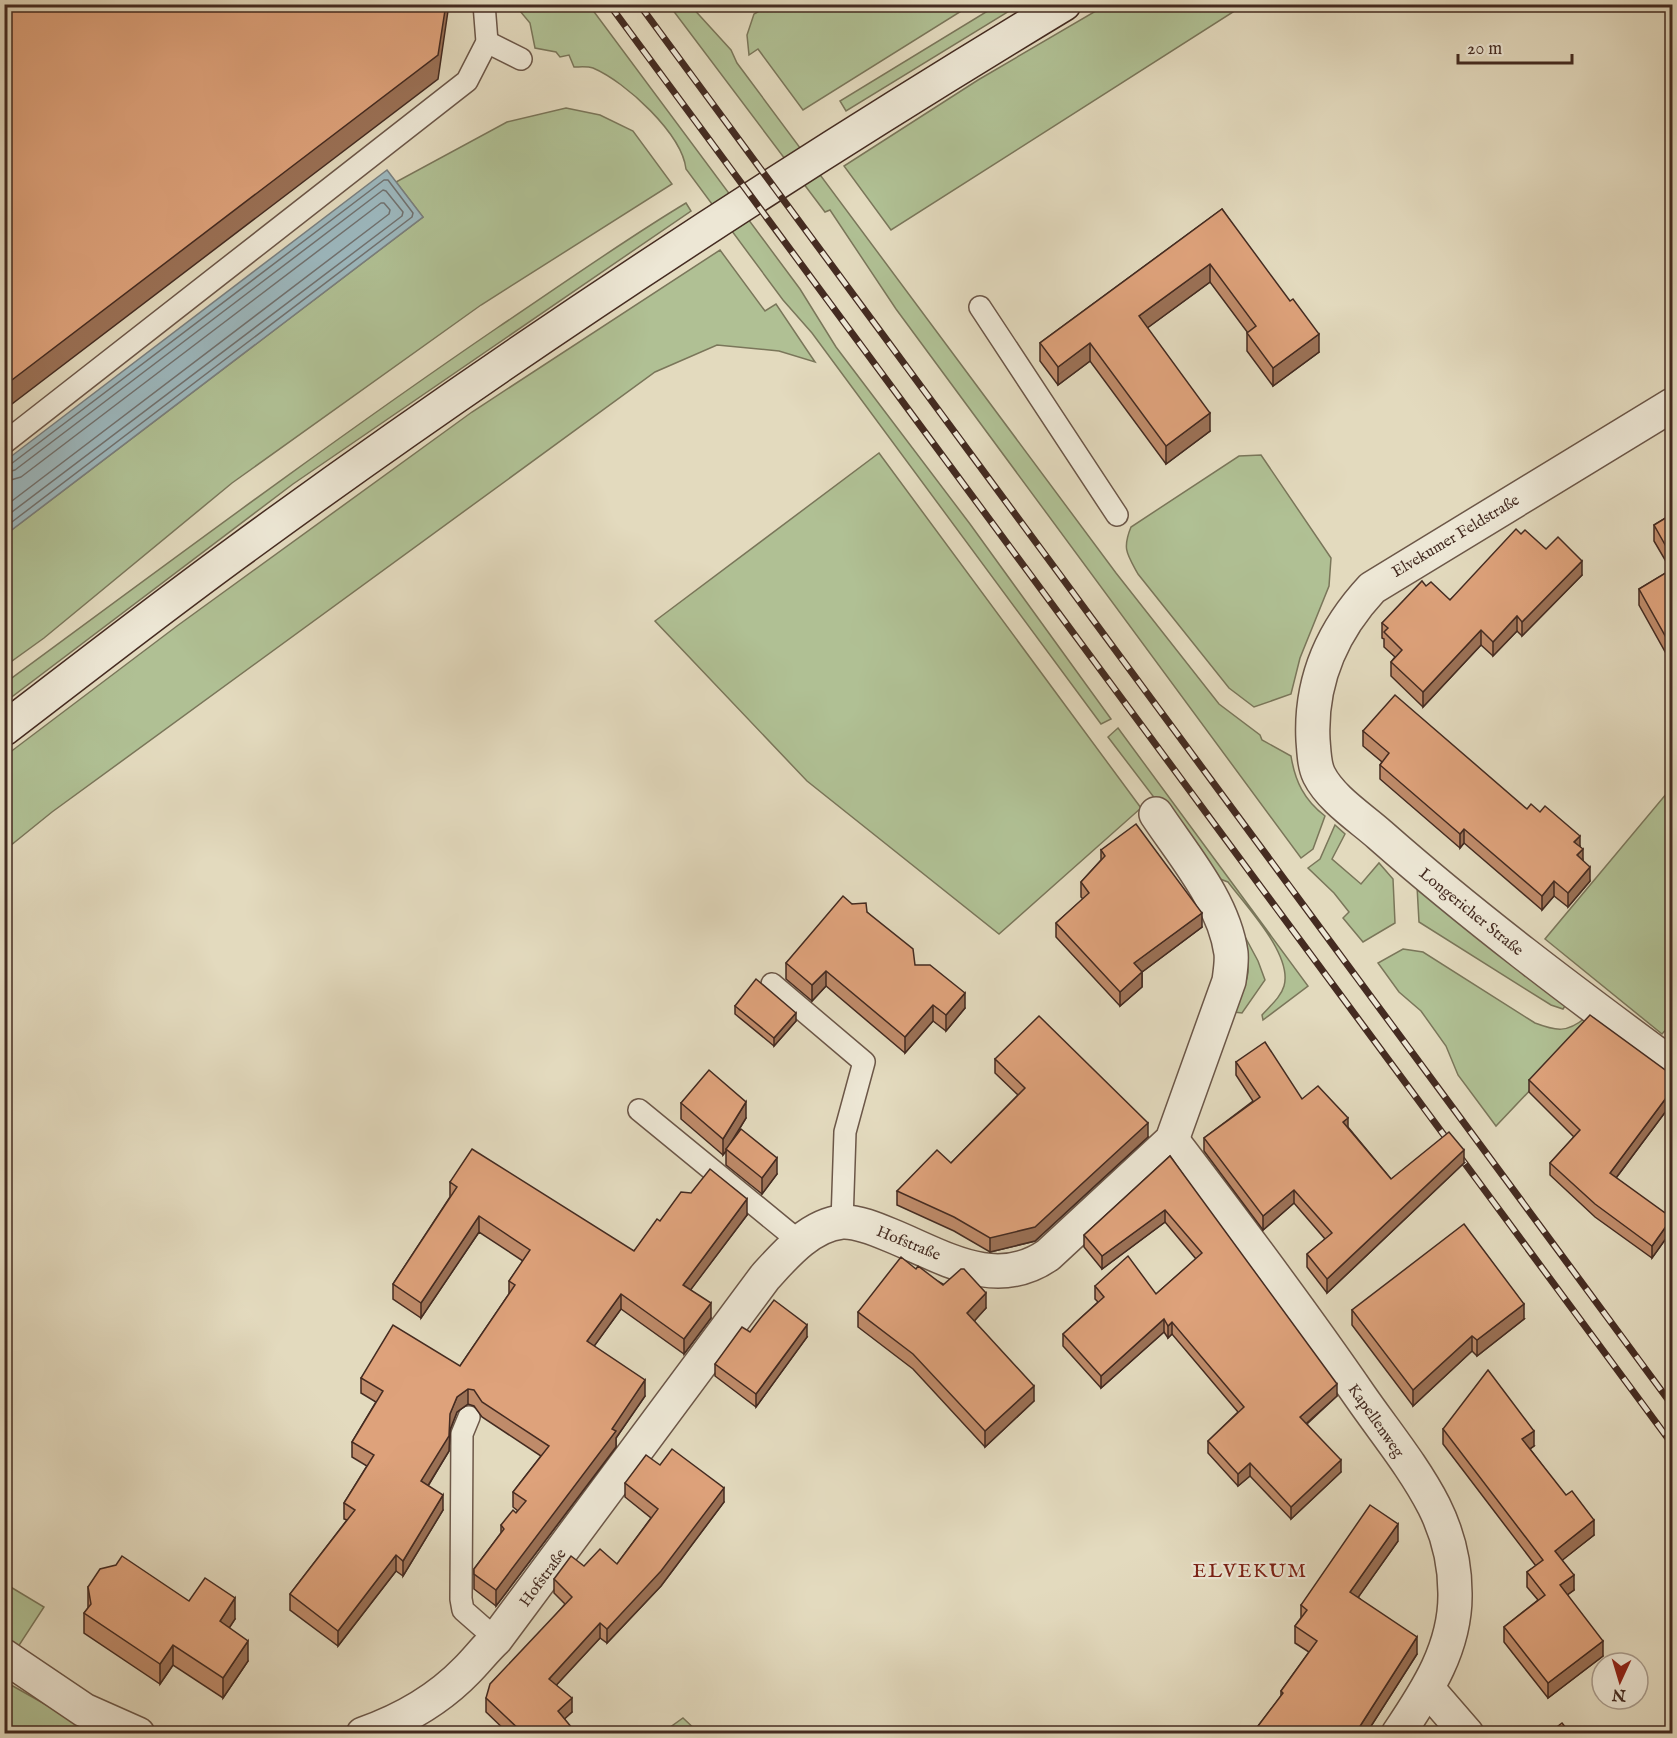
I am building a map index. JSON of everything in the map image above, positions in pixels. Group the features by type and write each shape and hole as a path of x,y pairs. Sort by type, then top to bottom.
{"street":[{"path":"4,729 235,553 504,362 932,84 1064,4"},
{"name":"Elvekumer Feldstraße","path":"1313,727 1314,703 1330,648 1348,614 1372,588 1672,405"},
{"name":"Longericher Straße","path":"1313,727 1319,774 1340,800 1405,857 1585,1001 1672,1065"},
{"name":"Hofstraße","path":"384,1730 429,1703 454,1682 496,1639 765,1277 800,1242 820,1230 842,1222 872,1227 973,1269 994,1272 1013,1271 1033,1266 1048,1255 1172,1140 1229,981 1231,954 1224,927 1207,890 1156,814"},
{"name":"Kapellenweg","path":"1172,1140 1287,1290 1419,1480 1434,1506 1453,1564 1455,1594 1447,1642 1428,1689 1398,1734"},
{"path":"4,1656 84,1710 138,1734"},
{"path":"1428,1689 1467,1734"}],"lane":[{"path":"4,443 467,81 487,42 484,4"},
{"path":"487,42 521,59"},
{"path":"980,306 1117,515"},
{"path":"772,984 864,1062 845,1132 842,1222"},
{"path":"639,1110 800,1242"},
{"path":"469,1417 462,1434 461,1599 464,1610 496,1639"}],"green space":[{"path":"999,4 1019,5 846,111 840,101"},
{"path":"515,5 589,5 800,289 836,347 970,524 1111,719 1101,724 812,333 783,300 686,169 682,155 664,125 636,97 606,75 591,67 574,67 569,55 560,57 556,52 535,48 530,23"},
{"path":"669,5 690,5 731,50 737,63 1116,573 1219,704 1260,735 1262,740 1291,756 1295,774 1306,797 1325,816 1313,849 1301,858 896,309 830,210 825,212"},
{"path":"770,5 971,5 803,110 758,49 749,55 747,35 754,14"},
{"path":"1106,5 1244,5 891,230 844,166 978,80"},
{"path":"566,108 600,115 633,131 672,184 481,305 232,483 44,638 5,666 5,535 423,217 396,182 507,122"},
{"path":"686,203 691,211 293,484 5,702 5,683 188,548 435,371 614,249"},
{"path":"720,250 765,311 776,304 815,362 779,351 717,345 655,372 52,812 5,850 5,756 177,626 472,412"},
{"path":"879,453 1141,808 999,934 807,781 655,621"},
{"path":"1261,455 1331,558 1329,586 1300,658 1291,694 1254,707 1229,688 1138,574 1126,546 1131,527 1239,456"},
{"path":"1118,728 1308,986 1263,1020 1262,1015 1283,990 1285,974 1282,960 1256,917 1228,882 1220,879 1207,867 1108,737"},
{"path":"1672,787 1672,1023 1662,1034 1545,939"},
{"path":"1335,825 1345,834 1332,859 1361,884 1379,863 1393,879 1395,923 1363,942 1343,918 1349,912 1334,893 1308,868 1320,859"},
{"path":"1417,886 1562,1000 1565,1006 1563,1009 1551,1005 1419,922"},
{"path":"1228,905 1258,961 1265,980 1242,1013 1234,1012 1234,1008 1247,978 1248,960"},
{"path":"1403,949 1423,952 1535,1023 1561,1029 1573,1026 1585,1018 1592,1025 1496,1126 1458,1075 1446,1046 1421,1011 1399,992 1378,963"},
{"path":"4,1583 44,1607 16,1650 5,1641"},
{"path":"4,1681 96,1733 5,1733"},
{"path":"683,1718 699,1733 662,1733"}],"water":[{"path":"387,170 423,217 5,535 5,461"}],"building":[{"path":"4,4 446,4 438,55 4,386"},
{"path":"1222,209 1290,301 1293,299 1319,334 1273,368 1247,333 1256,326 1210,264 1139,316 1210,413 1166,446 1090,343 1058,367 1040,343"},
{"path":"1672,514 1672,557 1654,525"},
{"path":"1516,529 1521,534 1525,530 1546,549 1558,537 1582,561 1522,622 1517,616 1493,642 1481,630 1423,692 1391,662 1402,650 1384,632 1388,628 1382,623 1422,581 1426,586 1431,582 1450,600"},
{"path":"1672,569 1672,648 1639,589"},
{"path":"1395,695 1527,809 1531,804 1540,812 1545,806 1580,836 1574,842 1583,849 1577,855 1590,867 1568,893 1554,881 1542,896 1464,829 1460,834 1380,765 1389,753 1363,731"},
{"path":"1136,824 1202,913 1134,963 1142,972 1120,992 1056,923 1089,893 1081,882 1105,856 1101,850"},
{"path":"843,896 852,904 866,903 867,912 913,949 915,965 930,965 965,993 946,1015 933,1005 905,1037 826,971 812,985 786,963"},
{"path":"756,979 796,1013 774,1038 735,1006"},
{"path":"1590,1015 1672,1075 1672,1090 1610,1173 1672,1218 1652,1246 1595,1204 1550,1163 1580,1130 1529,1080"},
{"path":"1039,1016 1148,1123 1035,1227 990,1238 954,1217 897,1191 937,1150 951,1163 1025,1088 995,1059"},
{"path":"1265,1042 1302,1099 1318,1086 1348,1118 1343,1122 1391,1179 1449,1132 1464,1150 1327,1279 1307,1254 1332,1233 1294,1190 1263,1216 1204,1138 1260,1097 1236,1062"},
{"path":"709,1070 746,1102 723,1139 681,1103"},
{"path":"741,1129 777,1158 762,1178 726,1149"},
{"path":"472,1149 634,1251 657,1219 660,1221 681,1192 691,1193 710,1169 747,1199 683,1285 711,1303 684,1339 621,1294 587,1341 645,1380 612,1429 616,1431 496,1590 474,1574 474,1569 504,1529 501,1525 513,1510 516,1513 526,1501 513,1492 549,1446 482,1402 474,1390 468,1389 457,1397 450,1414 449,1436 421,1481 443,1495 403,1561 396,1555 338,1631 290,1594 355,1510 344,1503 374,1455 352,1442 383,1391 361,1378 393,1325 460,1366 515,1285 509,1281 530,1250 479,1216 421,1303 393,1284 457,1187 450,1182"},
{"path":"1170,1156 1337,1384 1300,1417 1341,1460 1291,1507 1250,1463 1238,1474 1208,1441 1244,1407 1172,1322 1168,1326 1164,1319 1101,1376 1063,1334 1104,1297 1095,1286 1128,1256 1156,1294 1202,1253 1165,1210 1102,1256 1084,1235"},
{"path":"1464,1224 1524,1304 1477,1340 1472,1336 1413,1390 1352,1310"},
{"path":"901,1257 916,1269 918,1266 943,1285 961,1269 964,1269 986,1293 967,1313 1034,1386 985,1431 913,1354 858,1312"},
{"path":"774,1300 807,1325 756,1394 715,1364 742,1327 750,1332"},
{"path":"1488,1370 1534,1431 1522,1439 1566,1495 1572,1491 1594,1520 1555,1551 1574,1575 1560,1585 1603,1641 1548,1683 1504,1627 1545,1595 1527,1572 1543,1560 1443,1429"},
{"path":"672,1449 724,1488 661,1571 607,1629 600,1623 549,1679 572,1698 558,1711 577,1734 524,1734 486,1698 490,1684 572,1597 554,1579 571,1556 584,1566 600,1549 617,1564 658,1509 625,1483 646,1455 660,1465"},
{"path":"1370,1505 1398,1524 1350,1592 1417,1637 1355,1734 1252,1734 1283,1693 1281,1691 1317,1641 1295,1626 1307,1610 1301,1605"},
{"path":"122,1556 189,1601 205,1578 235,1598 220,1621 248,1641 223,1678 173,1645 160,1664 84,1613 91,1604 88,1587 100,1569 116,1565"},
{"path":"1562,1723 1571,1734 1548,1734"}],"railway":[{"path":"609,4 1672,1444"},
{"path":"639,4 1672,1405"}],"district":[{"name":"ELVEKUM","path":"1250,1570"}]}
